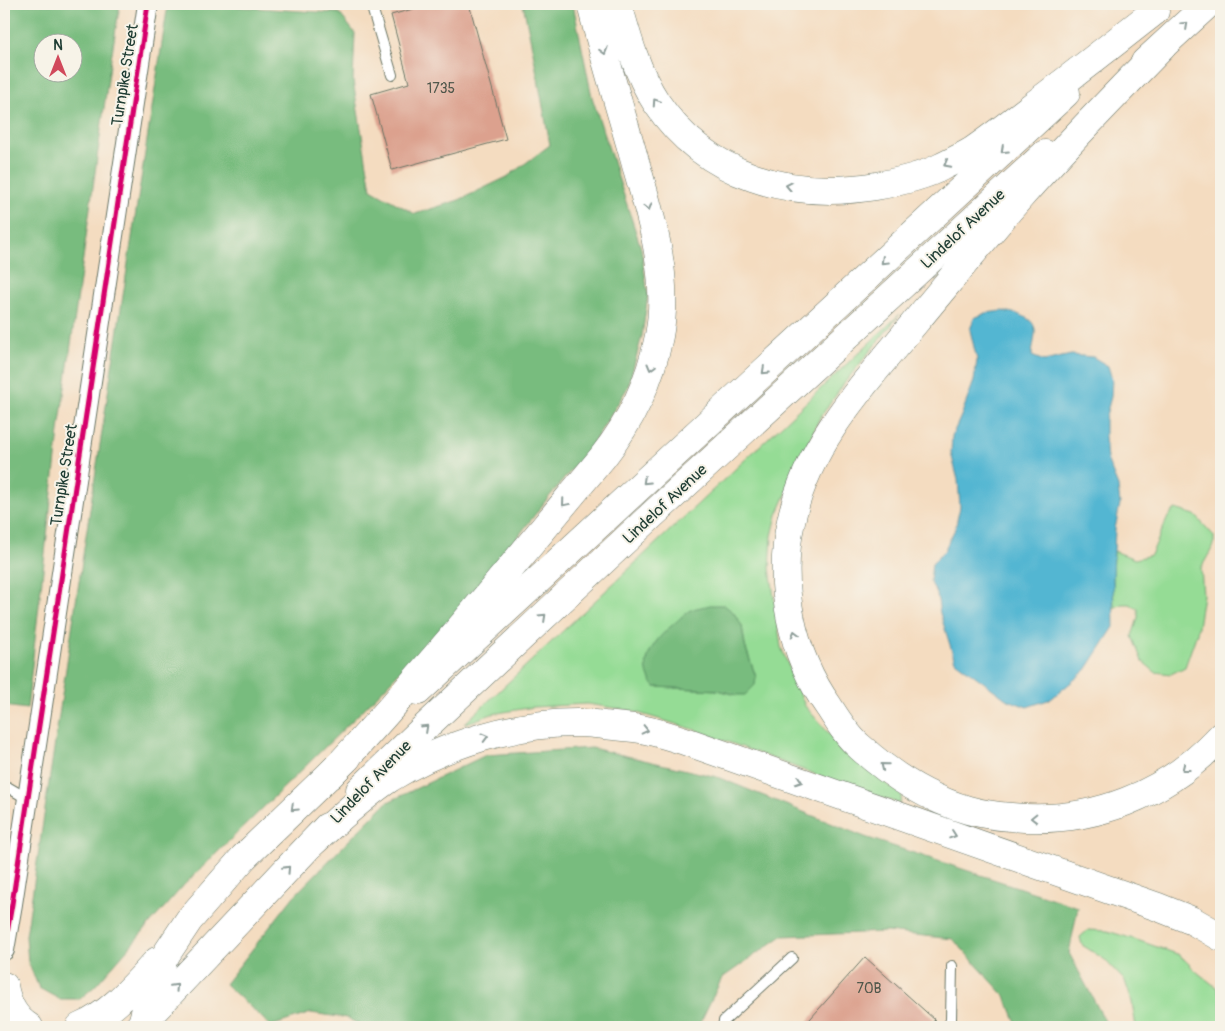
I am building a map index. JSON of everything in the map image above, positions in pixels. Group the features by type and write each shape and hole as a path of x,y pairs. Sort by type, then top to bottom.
{"main road":[{"path":"330,774 428,666 602,458 613,444 632,412 647,382 659,336 662,304 661,273 653,223 591,4"},
{"path":"618,4 637,65 650,92 673,124 694,145 706,155 751,178 801,189 836,190 855,190 892,183 939,168 970,151 1051,92 1159,7"},
{"name":"Lindelof Avenue","path":"140,1025 312,844 360,790 414,737 651,516 1208,4"},
{"name":"Lindelof Avenue","path":"140,1025 155,975 167,953 189,920 244,857 330,774 1159,7"},
{"path":"1162,47 1024,194 955,274 837,419 819,446 799,492 790,522 786,586 794,635 805,665 819,694 848,735 859,747 898,778 925,793 968,810 996,816 1028,819 1060,818 1109,808 1139,797 1182,772 1208,751 1221,736"},
{"path":"312,844 347,812 391,778 421,761 455,746 504,731 550,724 582,723 627,727 686,742 1158,907 1193,921 1221,937"},
{"path":"80,1027 90,1023 123,997 156,962 189,920"},
{"path":"4,986 10,1006 16,1017 29,1027"}],"street":[{"name":"Turnpike Street","path":"4,940 9,882 28,799 148,4"}],"lane":[{"path":"371,4 392,75"},
{"path":"4,784 28,799"},
{"path":"723,1027 724,1021 792,958"},
{"path":"948,1027 951,1020 952,966"}],"green space":[{"path":"4,4 120,4 60,423 27,709 4,706"},
{"path":"168,4 339,13 355,33 353,81 371,189 415,214 459,200 507,177 550,145 523,4 573,4 592,97 641,248 648,295 642,336 628,387 590,448 544,503 470,599 365,708 184,885 95,986 80,999 59,999 39,988 28,962 26,936"},
{"path":"900,314 846,381 819,419 777,515 772,536 770,568 781,647 805,706 846,753 902,795 900,804 696,730 628,710 587,704 534,707 492,714 464,724","holes":["733,612 742,626 745,646 756,677 737,695 718,690 655,687"]},
{"path":"1175,509 1195,515 1214,536 1214,545 1201,568 1203,595 1197,633 1185,667 1171,674 1155,672 1142,661 1132,636 1138,618 1138,609 1130,604 1122,604 1114,608 1113,578 1114,551 1135,559 1151,555 1168,517"},
{"path":"710,605 724,605 733,612 742,626 745,646 756,677 755,685 745,695 718,690 655,687 649,678 647,660 655,643 668,628 687,612"},
{"path":"592,748 717,777 865,837 1078,907 1069,953 1108,1027 1018,1027 1005,996 953,939 887,932 782,936 722,978 698,1027 364,1027 347,1018 311,1013 271,1026 225,984 294,896 386,803 486,755"},
{"path":"1088,930 1107,931 1180,955 1216,987 1221,997 1221,1027 1136,1027 1132,1002 1125,981 1104,959 1082,945 1080,937"}],"water":[{"path":"1002,311 1022,316 1033,324 1035,331 1032,356 1044,361 1071,355 1093,357 1108,366 1112,379 1111,397 1105,419 1105,437 1107,459 1118,486 1120,504 1115,529 1114,627 1086,670 1051,699 1027,707 1006,699 955,661 940,613 937,594 930,581 932,564 944,551 955,529 960,507 958,480 951,453 952,436 974,381 977,360 970,330 974,318 986,313"}],"building":[{"path":"431,4 469,4 506,139 392,170 371,94 409,83 391,15"},
{"path":"865,957 935,1020 928,1027 803,1027"}],"cycle path":[{"path":"4,950 148,4"}]}
